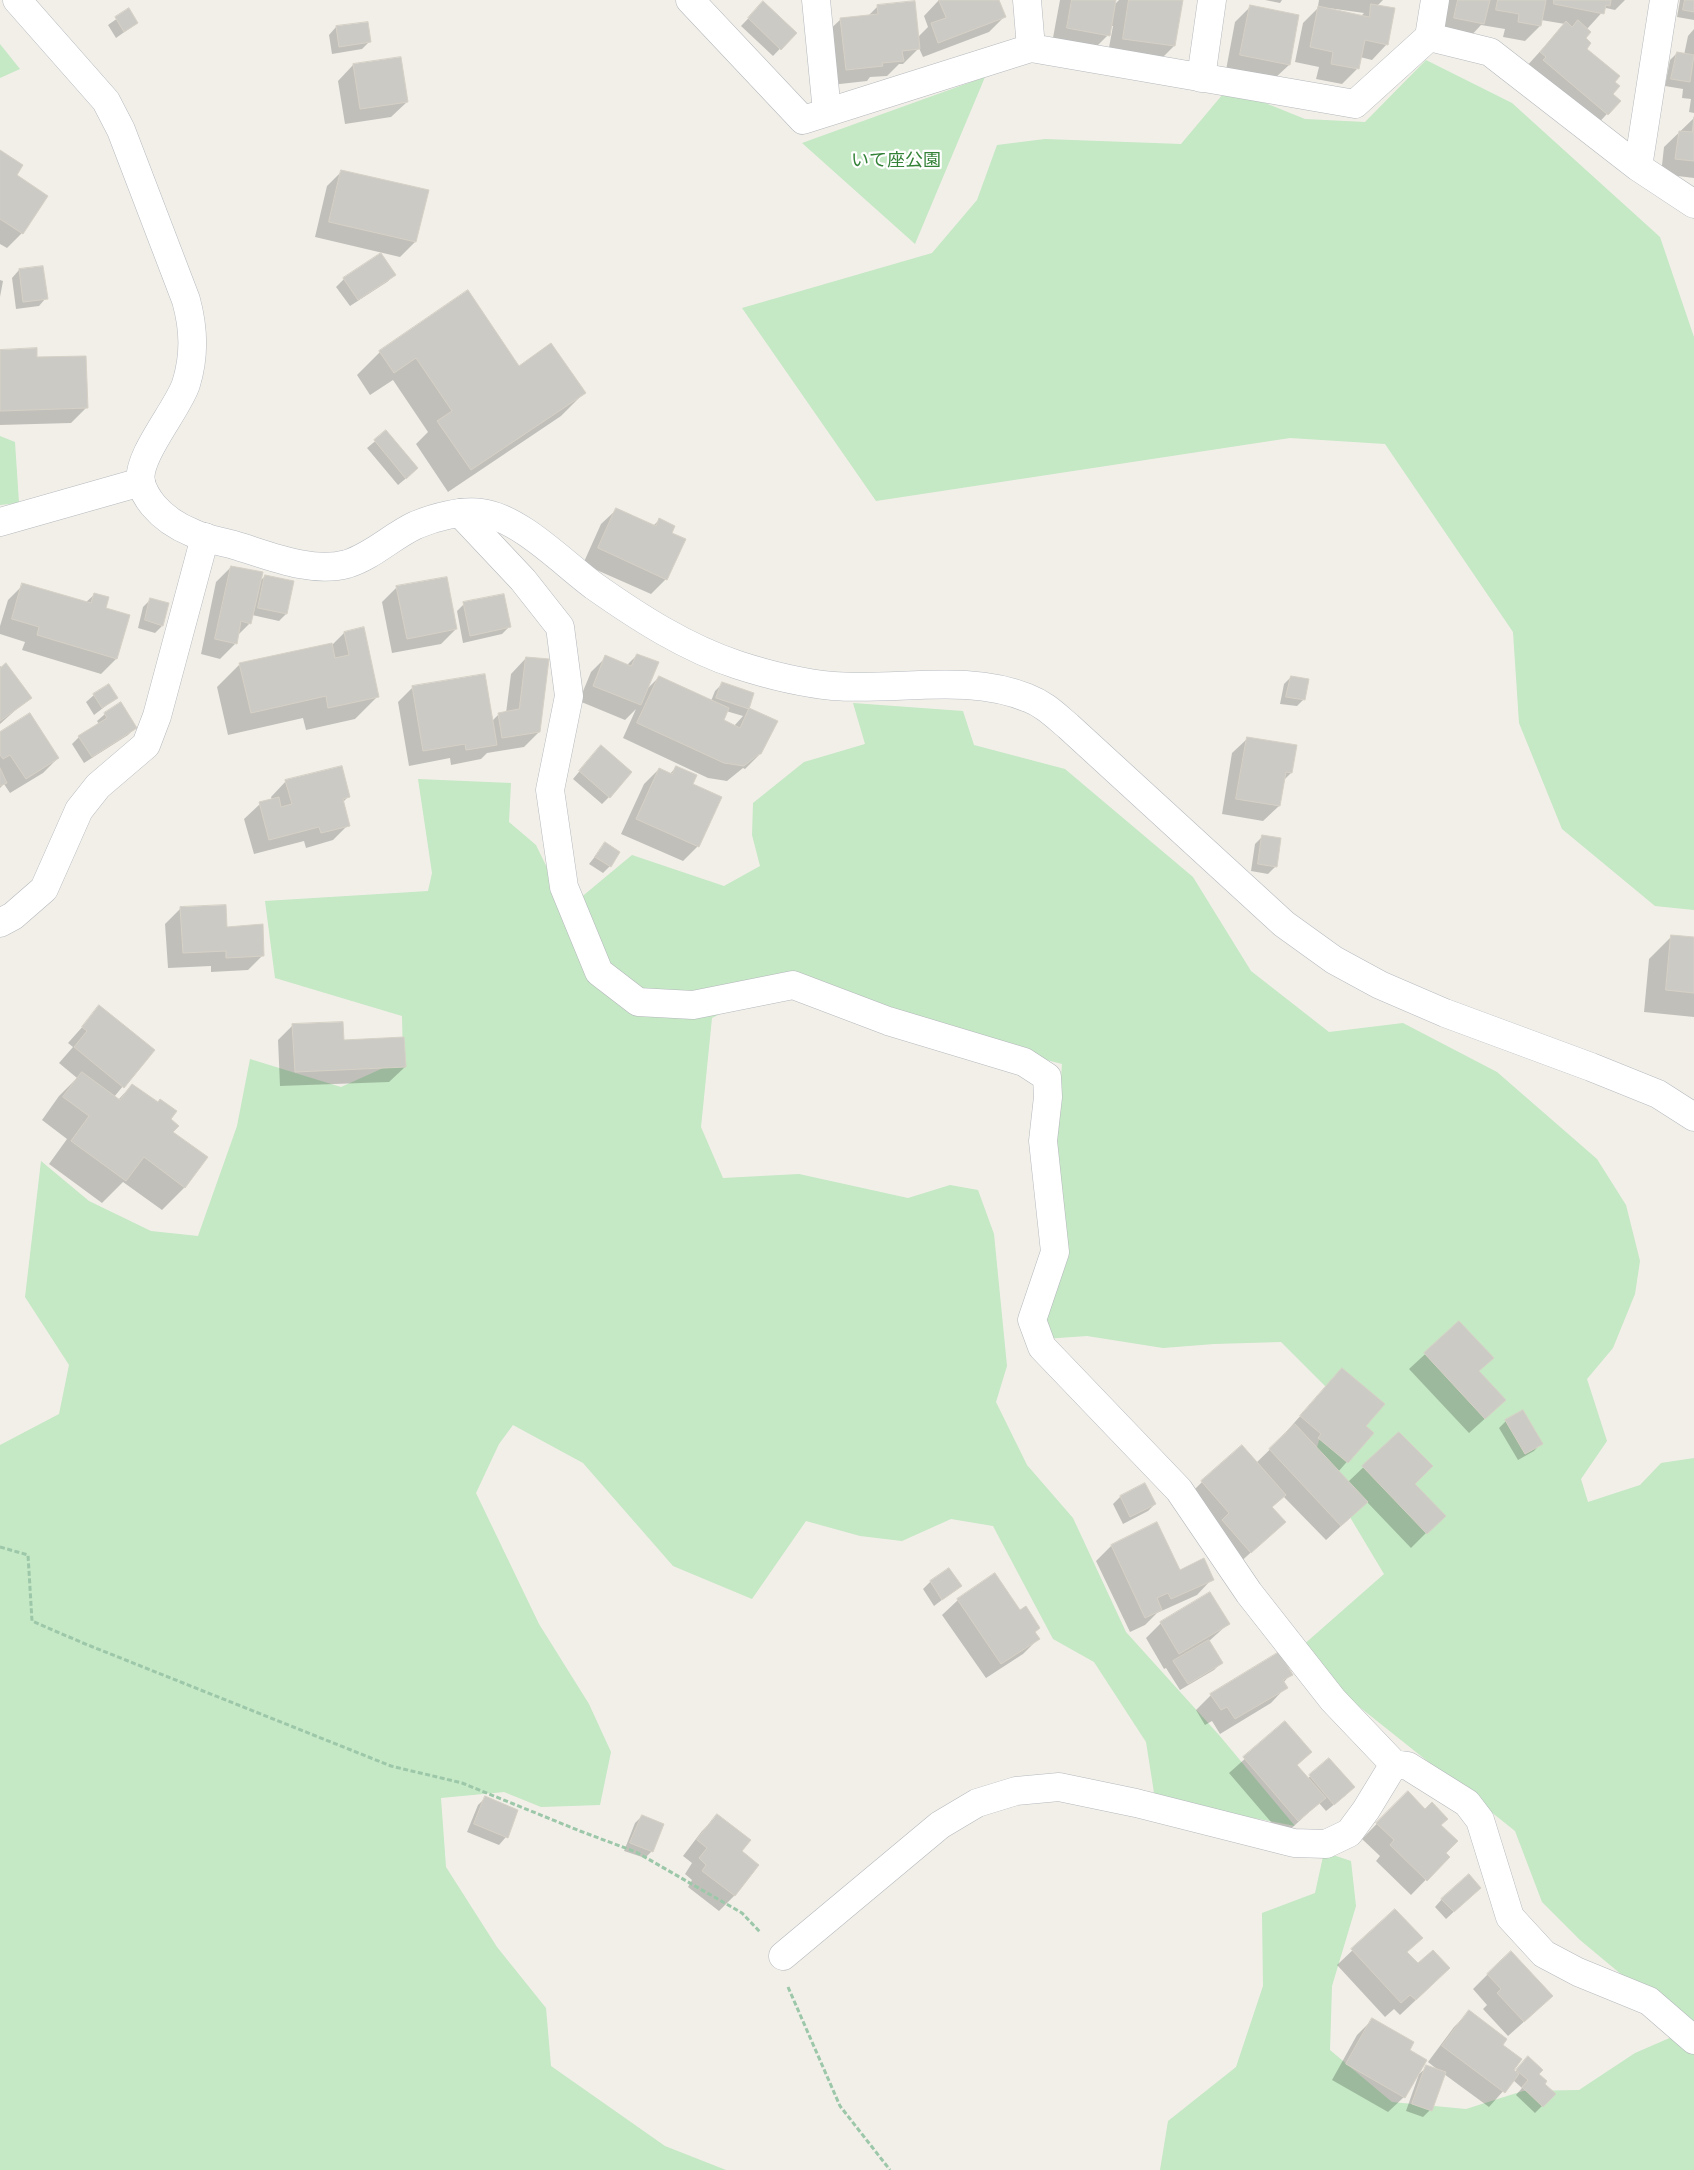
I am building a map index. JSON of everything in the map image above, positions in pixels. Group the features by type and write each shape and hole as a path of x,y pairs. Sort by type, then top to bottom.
{"street":[{"path":"17,0 106,101 121,130 186,300 194,326 186,386 150,448 142,471 141,482 153,504 171,522 194,534 304,565 333,567 360,559 416,525 460,513 483,513 513,524 594,586 679,641 736,664 785,678 834,686 981,687 1030,698 1047,707 1284,924 1334,960 1380,985 1445,1013 1658,1094 1694,1117"},
{"path":"690,0 803,120 1031,48 1355,104 1429,36 1435,0"},
{"path":"816,0 827,112"},
{"path":"1027,0 1031,48"},
{"path":"1201,78 1212,0"},
{"path":"1638,167 1664,0"},
{"path":"1429,36 1490,52 1638,167 1694,204"},
{"path":"0,522 141,482"},
{"path":"460,513 523,580 560,627 569,696 550,790 564,887 599,972 638,1002 693,1005 793,985 888,1021 1024,1062 1046,1077 1048,1097 1044,1141 1056,1252 1032,1320 1042,1348 1179,1490 1249,1592 1333,1700 1394,1764 1408,1766 1467,1803 1480,1820 1510,1917 1544,1954 1578,1972 1649,2001 1694,2040"},
{"path":"0,923 13,916 44,890 79,810 98,786 146,745 157,716 205,537"},
{"path":"782,1956 940,1825 978,1803 1016,1791 1059,1787 1136,1803 1294,1843 1326,1844 1348,1833 1366,1810 1394,1764"}],"path":[{"path":"0,1547 28,1555 32,1621 391,1766 462,1783 636,1852 742,1913 782,1956 788,1985 840,2106 890,2170"}],"green space":[{"path":"0,44 20,69 0,78"},
{"path":"1426,60 1512,103 1660,237 1694,337 1694,910 1655,906 1562,829 1519,723 1513,632 1385,444 1290,438 876,501 742,308 932,253 977,200 997,145 1045,139 1181,144 1228,88 1305,119 1365,122"},
{"name":"いて座公園","path":"985,77 915,244 802,143"},
{"path":"0,436 15,442 19,503 0,505"},
{"path":"853,703 963,711 974,745 1065,769 1193,877 1251,971 1329,1032 1403,1023 1497,1072 1597,1159 1626,1205 1640,1261 1635,1294 1613,1348 1587,1379 1607,1441 1581,1479 1588,1502 1640,1485 1661,1463 1694,1458 1694,2170 1160,2170 1168,2121 1236,2067 1263,1986 1262,1913 1315,1893 1324,1852 1351,1861 1356,1906 1332,1986 1330,2050 1392,2102 1466,2109 1523,2091 1579,2090 1635,2053 1688,2030 1580,1940 1542,1902 1515,1831 1293,1654 1384,1574 1314,1457 1333,1394 1281,1342 1163,1348 1087,1336 1044,1339 1045,1300 1062,1064 963,1038 789,978 712,1018 701,1127 723,1178 799,1174 908,1198 950,1185 978,1190 994,1234 1007,1366 996,1402 1027,1465 1073,1518 1126,1632 1219,1735 1295,1826 1155,1799 1146,1742 1094,1662 1053,1639 993,1526 951,1519 902,1541 860,1536 806,1521 752,1599 673,1566 583,1463 513,1425 499,1444 476,1493 539,1624 589,1704 611,1752 600,1805 541,1807 504,1792 441,1798 446,1867 497,1947 546,2008 551,2066 665,2146 726,2170 0,2170 0,1445 59,1414 69,1365 25,1297 41,1161 89,1201 151,1231 198,1236 237,1126 250,1059 341,1087 403,1059 402,1016 275,978 265,901 428,891 432,873 418,779 511,783 509,822 536,845 567,909 632,855 724,886 760,866 752,835 753,803 804,762 865,744"}],"building":[{"path":"939,0 999,0 1006,17 938,43 931,23 946,18"},
{"path":"1072,0 1116,0 1110,36 1067,28"},
{"path":"1129,0 1183,0 1175,46 1123,39"},
{"path":"1458,0 1490,0 1484,24 1454,18"},
{"path":"1498,0 1546,0 1541,26 1518,22 1519,14 1496,10"},
{"path":"1554,0 1611,0 1610,6 1606,5 1604,14 1554,4"},
{"path":"1685,0 1694,0 1694,12 1683,10"},
{"path":"763,1 797,33 781,50 748,18"},
{"path":"915,1 920,49 902,51 904,61 882,63 883,66 846,70 840,18 878,14 877,5"},
{"path":"1371,4 1395,8 1388,45 1365,40 1359,69 1331,64 1333,52 1310,47 1318,6 1369,17"},
{"path":"1250,5 1299,15 1290,65 1240,55"},
{"path":"129,8 138,23 124,32 115,17"},
{"path":"1578,20 1591,32 1586,38 1591,43 1587,49 1620,76 1615,82 1620,86 1613,94 1621,101 1608,115 1543,60 1546,57 1540,52 1566,21 1572,27"},
{"path":"368,22 371,42 339,47 336,26"},
{"path":"1677,52 1694,55 1690,82 1671,79"},
{"path":"401,57 408,102 360,109 353,64"},
{"path":"1694,117 1694,161 1675,159 1679,131 1692,132"},
{"path":"0,150 23,165 17,175 48,196 23,234 0,219"},
{"path":"341,170 429,190 416,242 329,222"},
{"path":"381,253 396,275 358,300 343,278"},
{"path":"43,266 48,299 23,302 19,269"},
{"path":"468,290 519,366 551,343 586,393 471,470 437,421 452,411 416,358 394,373 379,351"},
{"path":"37,348 37,357 86,356 88,408 0,411 0,350"},
{"path":"386,430 418,468 406,479 374,440"},
{"path":"616,508 656,526 659,518 675,526 672,533 686,539 667,580 598,548"},
{"path":"231,566 263,572 251,624 241,621 237,644 215,639"},
{"path":"265,575 294,581 287,614 258,608"},
{"path":"447,577 457,629 407,639 396,586"},
{"path":"22,583 91,603 94,593 109,597 106,608 130,615 117,659 37,635 39,627 12,619"},
{"path":"504,594 511,627 470,636 463,602"},
{"path":"150,598 169,603 163,626 145,620"},
{"path":"364,627 379,697 328,708 326,696 251,713 239,663 332,643 335,658 349,655 344,632"},
{"path":"637,654 659,662 641,705 593,686 605,655 631,666"},
{"path":"526,657 549,659 540,732 502,738 498,713 519,709"},
{"path":"6,663 32,698 0,721 0,666"},
{"path":"485,674 497,745 466,750 465,744 423,751 412,686"},
{"path":"659,676 729,708 724,720 740,728 749,708 778,721 761,754 744,766 724,763 637,723"},
{"path":"1291,676 1309,679 1305,700 1286,697"},
{"path":"722,682 754,693 749,709 716,698"},
{"path":"109,684 118,698 102,708 93,694"},
{"path":"121,702 137,728 92,757 78,736 107,718 104,713"},
{"path":"30,713 59,758 26,779 10,755 3,759 0,755 0,732"},
{"path":"1247,737 1297,745 1292,773 1286,772 1280,806 1236,799"},
{"path":"601,745 632,772 610,798 579,771"},
{"path":"342,766 350,797 343,799 350,826 321,833 319,827 269,840 259,802 279,797 281,807 292,804 285,780"},
{"path":"676,766 697,775 693,784 722,797 699,847 636,819 659,768 672,774"},
{"path":"0,768 7,783 0,786"},
{"path":"1262,835 1281,838 1277,867 1258,864"},
{"path":"605,842 620,852 611,867 595,857"},
{"path":"226,905 227,927 263,924 264,956 226,958 226,951 183,953 180,907"},
{"path":"1671,935 1694,937 1694,993 1666,990"},
{"path":"99,1005 155,1050 124,1088 74,1047 87,1031 82,1027"},
{"path":"343,1022 344,1040 404,1037 406,1067 295,1072 292,1024"},
{"path":"82,1072 120,1100 132,1084 158,1102 160,1099 177,1111 171,1119 179,1126 173,1132 208,1157 185,1188 144,1157 126,1181 71,1141 89,1116 63,1097"},
{"path":"1459,1321 1494,1358 1479,1371 1506,1400 1485,1419 1424,1353"},
{"path":"1342,1368 1385,1404 1366,1426 1374,1433 1348,1463 1318,1438 1321,1434 1300,1416"},
{"path":"1523,1410 1543,1444 1525,1454 1505,1420"},
{"path":"1295,1424 1368,1502 1341,1526 1269,1449"},
{"path":"1399,1432 1433,1466 1415,1484 1446,1516 1427,1534 1362,1466"},
{"path":"1242,1445 1286,1495 1272,1507 1286,1522 1251,1553 1222,1520 1229,1513 1201,1481"},
{"path":"1145,1483 1156,1504 1130,1517 1120,1496"},
{"path":"1157,1522 1180,1570 1204,1558 1214,1580 1171,1599 1168,1593 1157,1598 1162,1610 1145,1618 1111,1545"},
{"path":"949,1568 962,1586 942,1600 930,1581"},
{"path":"995,1573 1020,1610 1026,1606 1040,1628 1035,1632 1040,1639 1001,1664 957,1599"},
{"path":"1210,1592 1230,1624 1179,1654 1160,1622"},
{"path":"1209,1640 1223,1663 1188,1684 1173,1661"},
{"path":"1279,1652 1293,1675 1283,1680 1288,1688 1235,1719 1227,1707 1221,1710 1210,1694"},
{"path":"1285,1721 1312,1752 1297,1765 1326,1798 1298,1821 1243,1757"},
{"path":"1329,1758 1355,1787 1334,1805 1309,1775"},
{"path":"1408,1791 1425,1809 1432,1802 1448,1819 1441,1825 1458,1841 1446,1853 1450,1857 1427,1881 1390,1845 1394,1840 1376,1823"},
{"path":"485,1796 518,1810 508,1838 474,1824"},
{"path":"717,1814 751,1840 742,1851 759,1865 735,1896 702,1871 706,1865 699,1858 707,1848 697,1840"},
{"path":"642,1815 664,1824 653,1852 630,1843"},
{"path":"1469,1874 1481,1888 1454,1912 1441,1899"},
{"path":"1395,1909 1423,1938 1407,1952 1418,1963 1433,1950 1450,1968 1416,2000 1410,1995 1401,2003 1351,1949"},
{"path":"1511,1951 1553,1996 1524,2022 1497,1993 1501,1989 1487,1974"},
{"path":"1469,2010 1507,2039 1503,2045 1522,2059 1514,2070 1519,2074 1505,2093 1442,2046"},
{"path":"1372,2018 1414,2042 1410,2050 1427,2060 1405,2098 1346,2064"},
{"path":"1528,2056 1543,2070 1539,2074 1547,2081 1545,2084 1556,2094 1543,2107 1522,2087 1528,2080 1516,2070"},
{"path":"1426,2065 1446,2072 1432,2111 1412,2104"}]}
